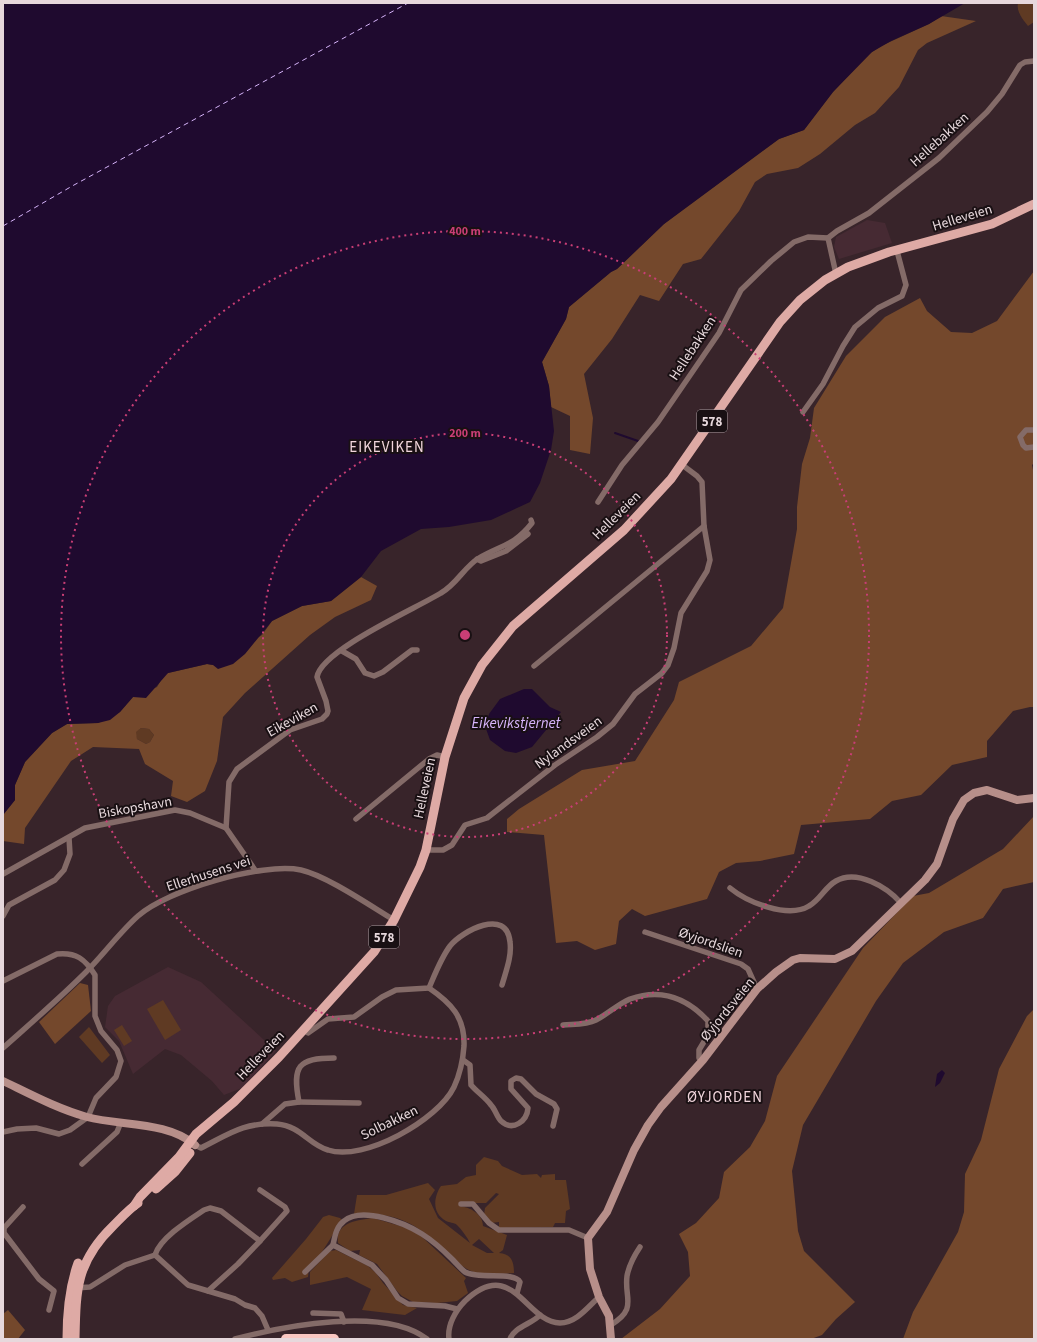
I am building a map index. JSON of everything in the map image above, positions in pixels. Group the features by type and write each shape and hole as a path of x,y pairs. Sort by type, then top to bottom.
{"highway":[{"path":"286,1339 334,1339"}],"main road":[{"name":"Helleveien","path":"67,1339 68,1304 74,1288 79,1261 193,1144 199,1131 234,1102 303,1030 374,952 394,920 414,881 426,850 445,756 464,698 492,650 512,626 624,530 681,464 780,322 800,300 825,280 848,267 897,251 992,224 1034,204"},
{"name":"Helleveien","path":"74,1288 75,1339"}],"street":[{"name":"Hellebakken","path":"598,502 622,465 658,422 719,333 741,290 771,261 794,242 808,237 828,238 837,230 869,213 939,158 987,112 1002,94 1020,65 1025,62 1034,61"},
{"path":"828,238 836,274"},
{"path":"803,412 823,384 855,327 878,308 902,296 906,285 897,251"},
{"path":"1034,430 1026,430 1020,437 1020,441 1026,448 1034,447"},
{"name":"Nylandsveien","path":"426,850 448,848 454,843 465,826 487,818 555,765 606,730 620,716 635,694 665,670 674,648 681,613 709,566 710,555 704,526 702,482 697,476 681,464"},
{"name":"Eikeviken","path":"226,828 228,790 232,775 257,753 290,730 326,716 328,711 318,681 318,673 326,661 383,624 451,587 477,560 512,543 532,523 531,520"},
{"path":"534,666 704,526"},
{"path":"477,560 481,561 506,551 528,534"},
{"path":"342,650 356,659 365,673 374,676 382,672 412,650 417,650"},
{"path":"356,819 429,759 438,755 445,756"},
{"name":"Øyjordsveien","path":"588,1238 607,1212 634,1150 648,1125 703,1060 756,990 785,964 793,960 800,958 836,959 852,952 925,880 937,864 953,819 964,800 974,793 987,790 1017,800 1034,798"},
{"name":"Biskopshavn","path":"3,874 86,828 175,810 190,813 226,828"},
{"path":"226,828 255,870"},
{"path":"3,916 9,905 54,880 64,870 70,854 69,838"},
{"name":"Ellerhusens vei","path":"3,1048 88,969 138,916 169,897 190,889 255,870 284,868 302,870 326,880 394,920"},
{"path":"730,888 740,896 790,912 801,910 812,904 836,881 847,877 865,879 878,885 901,903"},
{"path":"303,1030 308,1033 320,1023 328,1019 354,1017 382,997 396,990 429,988 450,946 465,932 480,925 492,924 506,931 510,941 510,952 502,985"},
{"name":"Øyjordslien","path":"645,932 741,964 748,969 756,990"},
{"path":"3,981 57,954 67,953 79,956 88,969 95,975 95,1016 101,1031 117,1050 120,1061 119,1072 96,1098 88,1118 70,1130 59,1134 36,1128 3,1132"},
{"name":"Solbakken","path":"193,1144 201,1148 225,1134 262,1124 282,1125 297,1129 327,1150 354,1152 402,1132 428,1117 446,1099 454,1087 463,1060 464,1042 462,1026 456,1012 448,1000 429,988"},
{"path":"563,1025 587,1023 596,1020 630,999 656,995 671,996 684,1000 698,1010 708,1021 708,1035 699,1050 699,1058 703,1060"},
{"path":"299,1102 297,1074 300,1067 309,1059 334,1058"},
{"path":"463,1060 470,1065 471,1085 492,1105 501,1121 508,1125 516,1125 524,1121 528,1115 528,1108 511,1089 511,1081 516,1078 521,1079 536,1094 554,1104 557,1110 552,1126"},
{"path":"3,1081 62,1109 88,1118 158,1129 193,1144"},
{"name":"Solbakken","path":"262,1124 285,1104 299,1102 359,1103"},
{"path":"82,1164 117,1132 121,1122"},
{"path":"208,1291 238,1264 287,1211 285,1207 260,1190"},
{"path":"461,1204 473,1204 489,1223 499,1230 569,1230 588,1238 590,1269 599,1297 609,1316 611,1325 611,1339"},
{"path":"23,1207 4,1228 4,1233 38,1279 54,1290 49,1310"},
{"path":"74,1288 90,1287 125,1265 155,1255 158,1248 168,1237 194,1216 210,1208 221,1211 260,1241"},
{"path":"305,1272 332,1245 336,1231 345,1220 359,1216 397,1220 422,1234 465,1272 487,1277 511,1276 517,1278 520,1282 517,1293"},
{"path":"332,1245 372,1265 386,1280 398,1298 408,1304 445,1306 457,1310"},
{"path":"611,1325 620,1320 628,1306 628,1270 640,1247"},
{"path":"155,1255 188,1286 235,1299 254,1308 262,1316 268,1330"},
{"path":"449,1339 449,1332 457,1310 473,1295 489,1288 501,1287 517,1293 540,1315 552,1322 568,1322 581,1314 599,1297"},
{"path":"313,1313 341,1314 344,1322"},
{"path":"510,1339 514,1333 532,1322 540,1315"},
{"path":"235,1339 268,1330 330,1322 381,1323 406,1327 427,1339"}],"shaded area":[{"path":"1018,3 1034,3 1034,22 1028,26 1019,12"},
{"path":"941,16 976,21 927,43 918,50 899,87 875,113 855,125 820,154 798,168 767,174 755,182 739,211 701,259 683,264 659,301 640,295 612,339 584,374 593,418 590,454 570,450 570,416 551,407 549,386 542,362 566,319 569,307 611,272 617,269 664,224 779,139 804,130 833,92 866,56 881,46 929,24"},
{"path":"867,220 885,223 892,243 839,259 834,247 836,237"},
{"path":"1034,271 1034,463 1032,465 1034,475 1034,707 1013,711 987,741 987,757 952,765 921,795 892,801 870,819 801,825 794,854 760,861 736,863 719,872 707,899 645,916 632,909 619,921 616,944 595,950 577,941 556,943 544,835 507,832 507,819 519,809 582,770 635,761 674,700 679,682 751,646 783,608 797,529 797,507 802,464 810,438 814,408 846,356 885,317 920,298 927,311 951,332 972,333 997,321"},
{"path":"361,577 377,586 371,600 335,617 310,635 245,693 223,717 217,761 205,791 187,802 171,796 173,781 145,764 139,749 93,747 71,761 25,828 24,844 3,841 3,815 15,800 15,785 25,762 52,733 67,724 98,723 120,712 133,697 157,687 164,675 207,664 213,665 262,635 272,621 302,606 331,601","holes":["141,728 149,729 154,735 150,742 146,744 137,739 136,732"]},
{"path":"141,728 149,729 154,735 150,742 146,744 137,739 135,732"},
{"path":"1034,816 1034,882 1003,889 983,918 944,932 903,963 876,1001 803,1125 792,1171 798,1231 804,1251 855,1302 836,1319 822,1335 811,1339 621,1339 660,1309 690,1276 688,1252 679,1234 696,1223 719,1198 724,1172 750,1147 765,1121 777,1076 863,948 913,896 929,893 1003,849"},
{"path":"168,967 201,982 276,1051 242,1088 224,1095 212,1081 181,1055 165,1049 133,1074 119,1041 105,1027 108,1006 115,996"},
{"path":"80,983 88,985 91,1011 55,1044 39,1022"},
{"path":"163,1000 181,1030 165,1040 147,1009"},
{"path":"1034,1009 1034,1339 903,1339 913,1312 958,1232 964,1212 965,1174 981,1140 999,1069 1027,1016"},
{"path":"122,1025 132,1041 124,1046 114,1030"},
{"path":"89,1027 110,1055 102,1063 79,1037"},
{"path":"484,1157 498,1161 502,1166 522,1175 537,1174 541,1178 542,1175 555,1174 555,1180 566,1180 570,1209 566,1211 565,1223 555,1223 553,1227 499,1228 499,1222 491,1223 484,1215 485,1208 499,1194 496,1193 486,1203 459,1203 459,1206 475,1212 481,1218 483,1226 507,1235 503,1250 499,1253 506,1255 511,1259 514,1273 492,1275 476,1273 459,1264 422,1231 402,1220 380,1215 354,1214 357,1195 386,1195 428,1183 435,1190 429,1199 438,1218 470,1243 457,1225 441,1218 435,1204 441,1186 457,1184 466,1177 476,1175 476,1165","holes":["479,1239 494,1253 487,1253 472,1245"]},
{"path":"329,1215 342,1220 322,1252 309,1267 308,1277 292,1282 285,1278 273,1280 272,1278 323,1217"},
{"path":"373,1218 407,1228 421,1236 466,1278 464,1281 468,1293 457,1301 437,1303 413,1302 402,1296 377,1264 359,1255 360,1250 350,1251 338,1243 338,1236 344,1226 355,1221"},
{"path":"336,1250 368,1266 376,1273 403,1305 417,1308 405,1315 362,1310 371,1289 347,1277 310,1285 310,1272 330,1251"},
{"path":"8,1310 25,1330 18,1339 3,1339 3,1314"}],"water":[{"path":"3,3 965,3 929,24 891,41 872,52 833,92 804,130 779,139 664,224 617,269 611,272 569,307 566,319 542,362 549,386 554,431 551,450 540,483 530,502 491,520 449,527 421,529 381,551 361,577 331,601 302,606 272,621 245,654 233,664 218,669 213,665 207,664 168,673 146,698 133,697 120,712 110,720 98,723 67,724 52,733 25,762 15,785 15,800 3,815"},
{"name":"Eikevikstjernet","path":"524,689 532,689 550,707 561,712 532,747 516,753 505,751 490,740 485,726 489,714 500,699"},
{"path":"942,1070 945,1073 940,1083 935,1087 937,1074"}],"waterway":[{"path":"615,433 638,441"}],"ferry route":[{"path":"3,226 74,185 408,3"}],"district":[{"name":"EIKEVIKEN","path":"387,447"},
{"name":"ØYJORDEN","path":"725,1097"}]}
